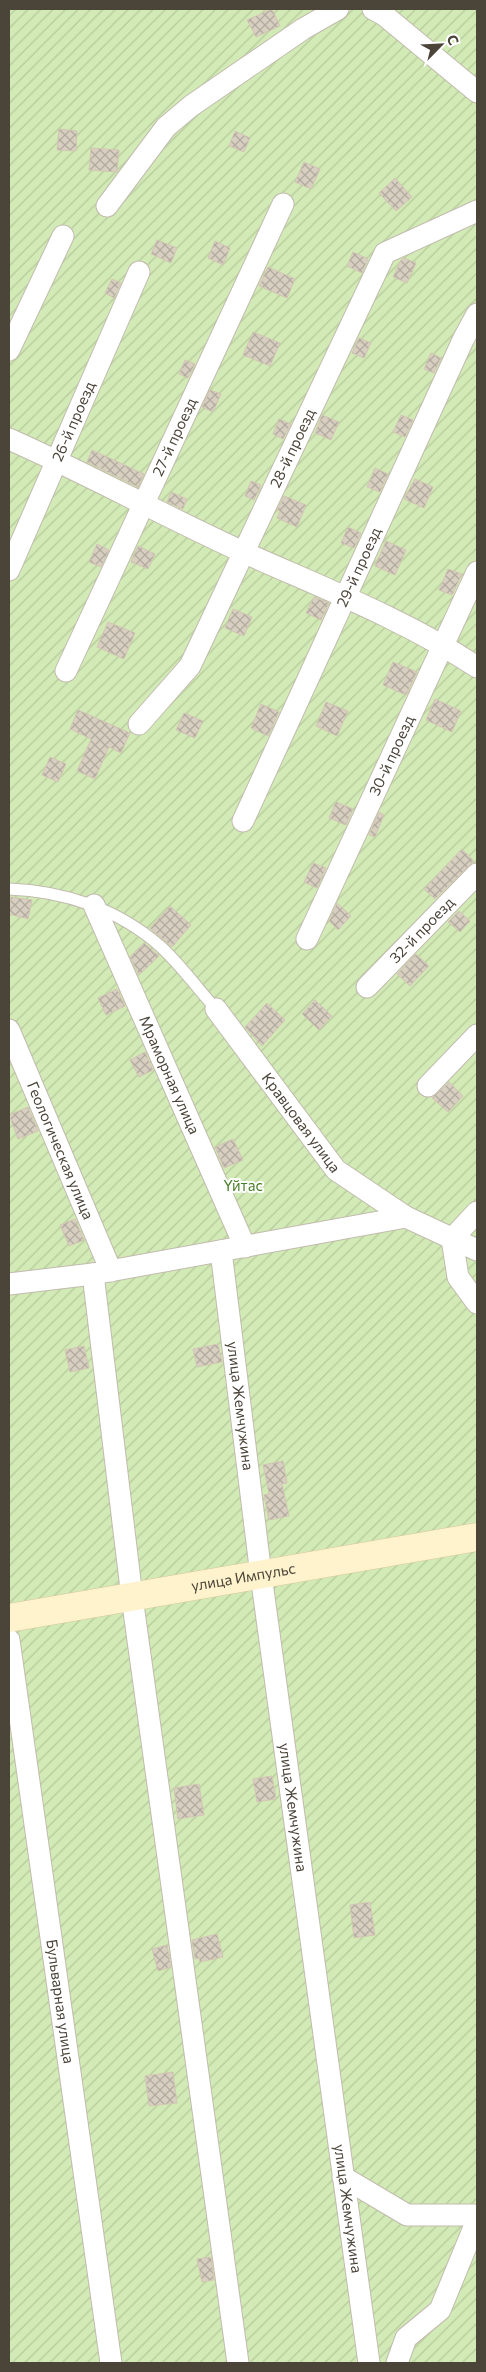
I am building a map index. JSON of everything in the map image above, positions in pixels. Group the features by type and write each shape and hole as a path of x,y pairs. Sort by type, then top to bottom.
{"street":[{"path":"107,206 160,135 172,122 191,106 303,29 338,9"},
{"path":"373,9 384,15 477,92"},
{"name":"27-й проезд","path":"66,671 283,204"},
{"name":"28-й проезд","path":"139,724 190,666 384,253 477,210"},
{"path":"9,350 63,236"},
{"name":"26-й проезд","path":"9,570 139,272"},
{"name":"29-й проезд","path":"243,821 459,349 477,314"},
{"path":"9,439 57,460 144,505 244,552 346,596 442,644 477,667"},
{"name":"30-й проезд","path":"307,939 477,572"},
{"name":"32-й проезд","path":"367,987 477,874"},
{"name":"Мраморная улица","path":"94,905 244,1247"},
{"name":"Кравцовая улица","path":"216,1009 336,1170 406,1217 477,1250"},
{"name":"Геологическая улица","path":"9,1030 102,1273 132,1597 238,2363"},
{"path":"428,1086 477,1035"},
{"path":"477,1212 452,1239 458,1277 477,1303"},
{"path":"9,1284 102,1273 406,1217"},
{"name":"улица Жемчужина","path":"221,1251 261,1575 369,2363"},
{"name":"улица Импульс","path":"9,1618 477,1537"},
{"name":"Бульварная улица","path":"9,1640 111,2363"},
{"path":"343,2177 407,2215 477,2215"},
{"path":"397,2363 406,2338 440,2310 477,2220"}],"lane":[{"path":"9,889 34,890 94,905 126,920 161,946 216,1009"}],"green space":[{"name":"Үйтас","path":"9,9 477,9 477,2363 9,2363"}],"building":[{"path":"272,9 280,26 256,37 247,20"},
{"path":"59,129 77,131 76,151 57,150"},
{"path":"235,131 250,138 244,152 229,146"},
{"path":"91,148 119,150 117,172 89,170"},
{"path":"304,162 320,169 311,189 295,182"},
{"path":"395,178 412,197 396,211 379,193"},
{"path":"157,240 177,248 171,263 151,254"},
{"path":"215,241 230,248 223,265 208,258"},
{"path":"353,252 368,259 362,273 347,266"},
{"path":"404,258 416,263 407,283 393,277 401,260"},
{"path":"268,267 295,279 287,298 259,286"},
{"path":"112,279 121,283 114,298 105,293"},
{"path":"253,332 280,343 270,366 243,355"},
{"path":"359,338 371,343 364,358 352,353"},
{"path":"431,353 441,358 434,373 424,369"},
{"path":"185,360 195,364 188,378 179,374"},
{"path":"210,390 221,394 213,412 202,407"},
{"path":"322,415 339,422 331,440 315,433"},
{"path":"401,415 413,420 405,437 393,432"},
{"path":"279,419 291,424 283,439 273,434"},
{"path":"92,450 144,474 138,487 87,462"},
{"path":"375,468 388,474 380,492 367,487"},
{"path":"415,479 433,487 424,508 404,499"},
{"path":"251,481 261,485 254,500 245,496"},
{"path":"171,492 187,499 183,509 167,502"},
{"path":"284,496 306,505 297,527 277,518 280,511 277,510"},
{"path":"348,527 361,533 354,548 341,543"},
{"path":"386,541 406,550 395,575 375,566"},
{"path":"97,544 109,550 101,567 89,562"},
{"path":"138,546 155,554 148,569 131,562"},
{"path":"448,569 462,574 452,595 439,590"},
{"path":"314,597 329,603 321,620 306,613"},
{"path":"233,609 252,617 244,636 225,628"},
{"path":"108,622 135,633 124,659 97,647"},
{"path":"393,662 417,672 406,695 383,685"},
{"path":"435,699 461,711 452,732 426,720"},
{"path":"326,702 348,711 337,736 316,726"},
{"path":"261,704 279,712 268,736 251,728"},
{"path":"78,710 130,733 121,753 109,747 95,779 77,771 91,739 70,729"},
{"path":"184,713 203,721 195,738 176,730"},
{"path":"50,757 66,764 58,782 42,775"},
{"path":"336,802 353,809 346,825 329,818"},
{"path":"379,812 384,815 375,837 369,835"},
{"path":"462,849 474,861 435,899 424,889"},
{"path":"313,863 326,868 317,888 304,882"},
{"path":"11,897 32,900 28,919 9,914"},
{"path":"337,903 351,916 338,930 329,921"},
{"path":"170,906 191,925 172,947 150,928"},
{"path":"459,911 470,921 460,932 448,922"},
{"path":"144,943 159,956 139,975 130,957"},
{"path":"416,954 429,966 410,986 397,974"},
{"path":"117,989 125,1006 106,1015 98,998"},
{"path":"315,1000 332,1016 319,1030 302,1014"},
{"path":"267,1003 285,1020 262,1046 245,1027"},
{"path":"145,1052 153,1070 139,1077 130,1060"},
{"path":"449,1082 463,1096 448,1112 432,1098"},
{"path":"28,1107 38,1131 18,1139 9,1115"},
{"path":"233,1139 243,1160 224,1168 215,1147"},
{"path":"75,1219 84,1240 69,1246 60,1225"},
{"path":"218,1344 222,1362 197,1367 193,1349"},
{"path":"84,1346 89,1368 70,1372 65,1350"},
{"path":"283,1461 287,1483 282,1484 289,1516 269,1520 264,1495 269,1494 263,1465"},
{"path":"272,1776 276,1799 257,1802 253,1779"},
{"path":"199,1784 204,1815 178,1819 174,1788"},
{"path":"370,1902 375,1935 354,1938 350,1905"},
{"path":"217,1934 223,1957 200,1962 199,1958 195,1959 192,1940"},
{"path":"167,1945 171,1967 158,1971 152,1949"},
{"path":"173,2072 177,2103 149,2106 145,2076"},
{"path":"211,2257 214,2280 202,2282 197,2259"}]}
